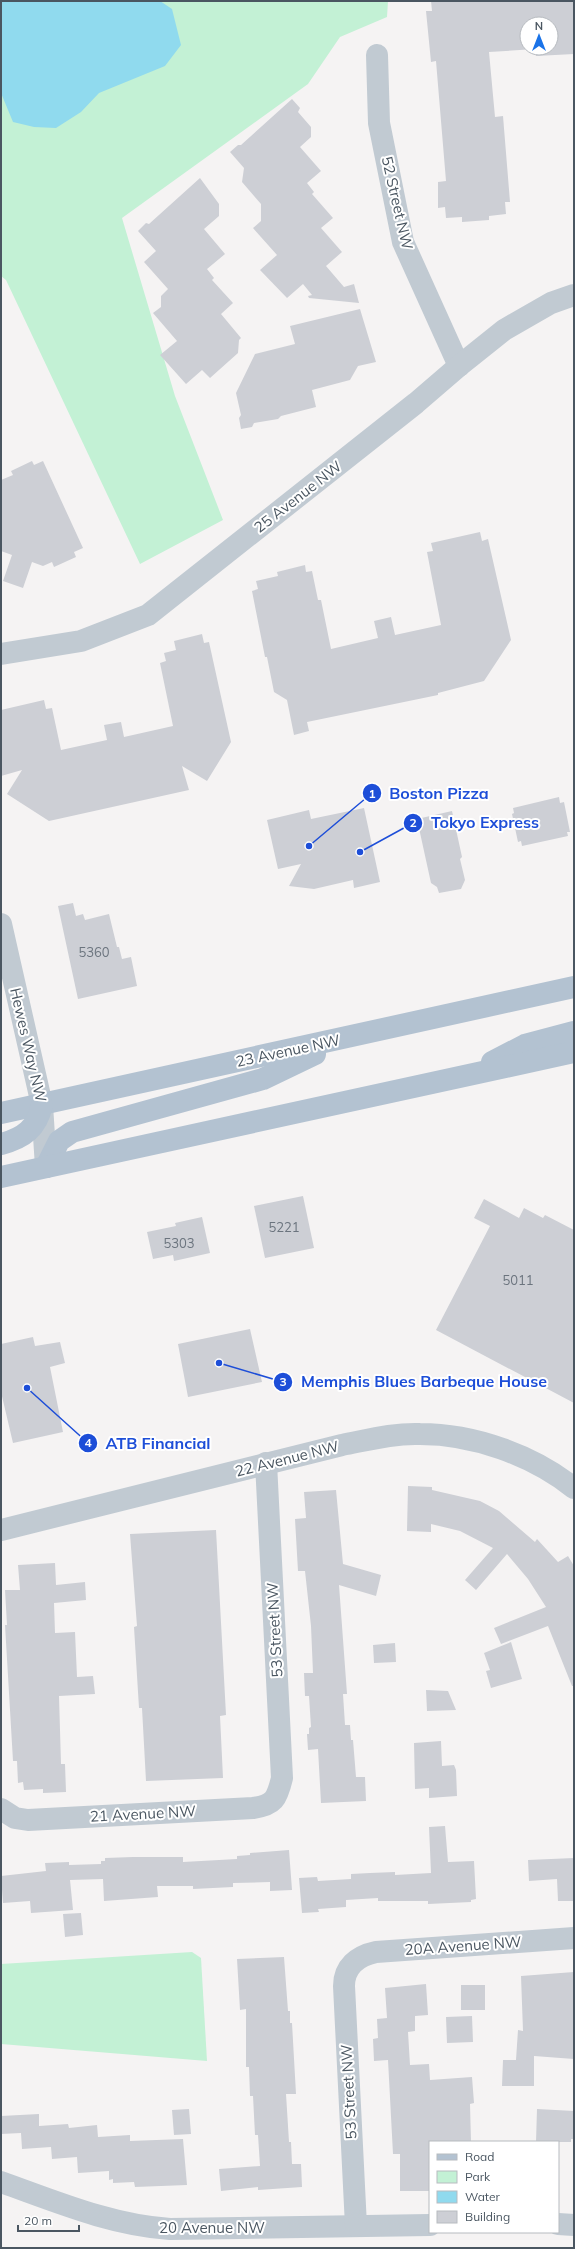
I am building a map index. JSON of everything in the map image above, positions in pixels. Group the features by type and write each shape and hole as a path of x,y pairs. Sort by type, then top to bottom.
{"main road":[{"name":"23 Avenue NW","path":"1,1114 352,1038 574,987"},
{"path":"466,1076 525,1045 574,1032"},
{"path":"46,1167 59,1141 72,1132 263,1079 352,1038"},
{"path":"1,1176 574,1052"},
{"path":"1,1144 13,1141 28,1133 40,1116 42,1105"}],"street":[{"name":"52 Street NW","path":"377,55 379,123 403,242 459,366"},
{"name":"25 Avenue NW","path":"1,654 81,641 148,615 416,404 459,366 504,330 551,303 574,295"},
{"name":"Hewes Way NW","path":"1,924 42,1105 46,1167"},
{"name":"22 Avenue NW","path":"1,1530 266,1463 385,1436 421,1434 466,1439 495,1446 547,1470 571,1486"},
{"name":"53 Street NW","path":"266,1463 282,1778 277,1796"},
{"name":"21 Avenue NW","path":"3,1811 15,1818 28,1820 253,1808 272,1803 277,1796"},
{"name":"20A Avenue NW","path":"354,1961 361,1956 376,1952 574,1938"},
{"name":"53 Street NW","path":"354,1961 347,1970 344,1986 356,2226"},
{"name":"20 Avenue NW","path":"1,2182 108,2220 149,2228 170,2229 429,2225"},
{"path":"559,2224 574,2224"}],"green space":[{"path":"1,1 388,1 387,17 340,37 308,84 122,218 175,396 223,520 140,564 6,280 1,276"},
{"path":"192,1952 201,1958 207,2061 1,2044 1,1964"}],"water":[{"path":"1,1 160,1 172,9 181,45 165,66 99,93 81,112 56,128 34,127 13,122 1,93"}],"building":[{"path":"431,1 574,1 574,54 559,55 559,16 519,16 519,50 489,52 495,117 503,116 510,202 505,202 506,214 489,216 489,220 462,222 462,217 446,218 445,207 438,208 438,182 446,181 436,61 431,62 426,11 432,11"},
{"path":"292,99 300,108 298,112 311,127 311,137 300,147 321,171 307,183 314,192 312,194 333,218 321,228 342,252 326,266 344,287 354,284 359,303 309,298 308,296 312,295 303,284 287,298 260,270 277,255 253,228 261,221 261,204 242,182 244,168 230,152 238,145 241,145"},
{"path":"200,178 219,204 219,216 204,229 225,254 207,269 214,278 212,280 233,303 221,314 241,338 239,340 238,353 210,378 202,370 186,384 160,355 177,341 153,313 161,307 161,296 168,289 144,262 156,251 138,231 146,223 149,224"},
{"path":"360,309 376,362 358,366 350,380 312,390 316,407 281,416 278,419 254,423 252,427 241,429 239,418 241,415 236,393 255,354 295,344 290,326"},
{"path":"32,461 34,465 43,461 83,548 74,552 76,557 54,567 52,562 43,566 32,562 23,588 3,581 12,555 1,551 1,480 13,475 11,471"},
{"path":"480,532 482,541 488,539 511,640 484,681 438,693 438,695 307,722 309,731 294,735 287,700 274,692 267,657 265,657 252,591 258,589 256,581 278,576 277,572 305,565 306,572 312,571 318,600 321,600 331,649 378,638 374,621 391,617 395,635 441,625 427,552 433,551 431,543"},
{"path":"202,634 204,643 209,642 231,742 207,781 182,766 189,790 49,821 7,794 22,770 1,776 1,710 44,700 46,709 52,708 61,750 107,740 104,725 121,722 124,737 173,726 160,663 166,661 164,653 176,650 174,641"},
{"path":"559,797 560,803 564,802 570,832 567,832 568,836 522,846 521,841 518,842 512,814 514,813 513,808"},
{"path":"364,808 380,882 354,888 353,880 314,889 289,886 301,864 278,869 267,820 309,810 311,819"},
{"path":"452,811 462,857 460,859 465,880 461,889 439,893 437,887 431,883 417,819"},
{"path":"73,903 76,916 83,914 85,920 109,914 117,947 119,947 122,959 131,957 137,986 78,999 58,906"},
{"path":"303,1196 314,1248 265,1258 254,1206"},
{"path":"484,1199 519,1218 524,1208 543,1218 545,1215 574,1230 574,1403 436,1330 490,1226 474,1218"},
{"path":"202,1217 210,1253 174,1261 173,1255 153,1259 147,1232 176,1226 175,1223"},
{"path":"250,1329 262,1382 188,1397 178,1344"},
{"path":"33,1337 35,1346 60,1342 65,1363 50,1367 63,1432 13,1443 1,1392 1,1344"},
{"path":"408,1486 432,1487 432,1490 480,1501 499,1511 535,1542 537,1539 558,1562 568,1556 574,1566 574,1686 572,1686 548,1626 501,1644 494,1628 546,1607 528,1579 507,1554 476,1590 465,1580 493,1548 460,1531 431,1524 431,1532 407,1531"},
{"path":"336,1490 343,1564 381,1575 376,1596 339,1585 347,1694 343,1694 345,1725 350,1725 351,1740 353,1740 356,1777 365,1777 366,1801 321,1803 318,1749 308,1750 307,1734 309,1734 309,1728 311,1727 309,1696 305,1696 304,1673 313,1673 311,1626 305,1571 298,1571 295,1519 306,1518 304,1492"},
{"path":"216,1530 226,1715 220,1716 223,1778 146,1781 142,1708 139,1708 134,1627 137,1626 130,1534"},
{"path":"55,1563 56,1585 85,1582 86,1600 54,1603 55,1633 75,1632 77,1677 93,1676 95,1694 59,1696 61,1764 65,1764 66,1792 43,1793 43,1789 24,1790 23,1782 18,1783 17,1761 13,1761 5,1625 7,1625 5,1590 20,1590 18,1565"},
{"path":"511,1642 522,1679 491,1688 486,1671 490,1670 484,1653"},
{"path":"395,1643 396,1662 374,1663 373,1645"},
{"path":"426,1690 448,1691 456,1710 427,1711"},
{"path":"441,1741 442,1766 454,1765 456,1770 457,1796 429,1798 429,1788 415,1789 414,1743"},
{"path":"445,1826 448,1862 474,1861 476,1899 471,1900 471,1902 428,1904 428,1901 378,1901 378,1898 346,1900 346,1907 318,1909 319,1912 302,1913 299,1878 317,1877 318,1881 351,1879 351,1874 395,1872 395,1875 431,1873 429,1827"},
{"path":"289,1850 292,1890 270,1891 270,1882 233,1883 233,1887 193,1889 193,1886 157,1886 158,1897 104,1901 103,1879 70,1880 73,1910 31,1913 30,1901 3,1903 1,1876 46,1871 45,1863 69,1862 69,1865 101,1864 101,1861 105,1861 105,1858 133,1857 183,1857 183,1862 237,1859 237,1856 250,1855 250,1853"},
{"path":"574,1858 574,1901 558,1901 557,1879 529,1881 528,1860"},
{"path":"81,1913 83,1935 65,1937 63,1914"},
{"path":"284,1957 288,2011 290,2011 290,2023 292,2023 296,2094 286,2094 289,2142 291,2142 292,2164 301,2164 302,2187 258,2190 258,2187 221,2191 219,2169 260,2166 258,2135 255,2135 253,2096 250,2096 249,2067 246,2067 246,2009 240,2010 237,1959"},
{"path":"574,1972 574,2059 534,2056 534,2086 502,2086 503,2060 516,2060 518,2030 523,2031 521,1976"},
{"path":"426,1984 428,2015 415,2016 415,2031 408,2032 410,2065 429,2064 430,2080 472,2077 474,2103 470,2104 471,2141 429,2141 429,2191 400,2191 400,2154 393,2154 388,2060 374,2061 373,2039 378,2038 377,2019 387,2018 385,1988"},
{"path":"461,1985 485,1985 485,2010 461,2010"},
{"path":"472,2016 473,2042 447,2043 446,2017"},
{"path":"189,2109 191,2134 174,2135 172,2110"},
{"path":"537,2109 574,2111 574,2139 571,2139 571,2142 536,2141"},
{"path":"39,2114 39,2126 68,2124 69,2128 97,2125 98,2137 130,2135 130,2141 183,2139 187,2185 135,2187 134,2182 113,2183 113,2179 109,2180 109,2171 78,2173 77,2157 52,2159 51,2147 22,2149 21,2133 1,2134 1,2116"}],"place":[{"name":"Boston Pizza","path":"309,846"},
{"name":"Tokyo Express","path":"360,852"},
{"name":"Memphis Blues Barbeque House","path":"219,1363"},
{"name":"ATB Financial","path":"27,1388"}]}
